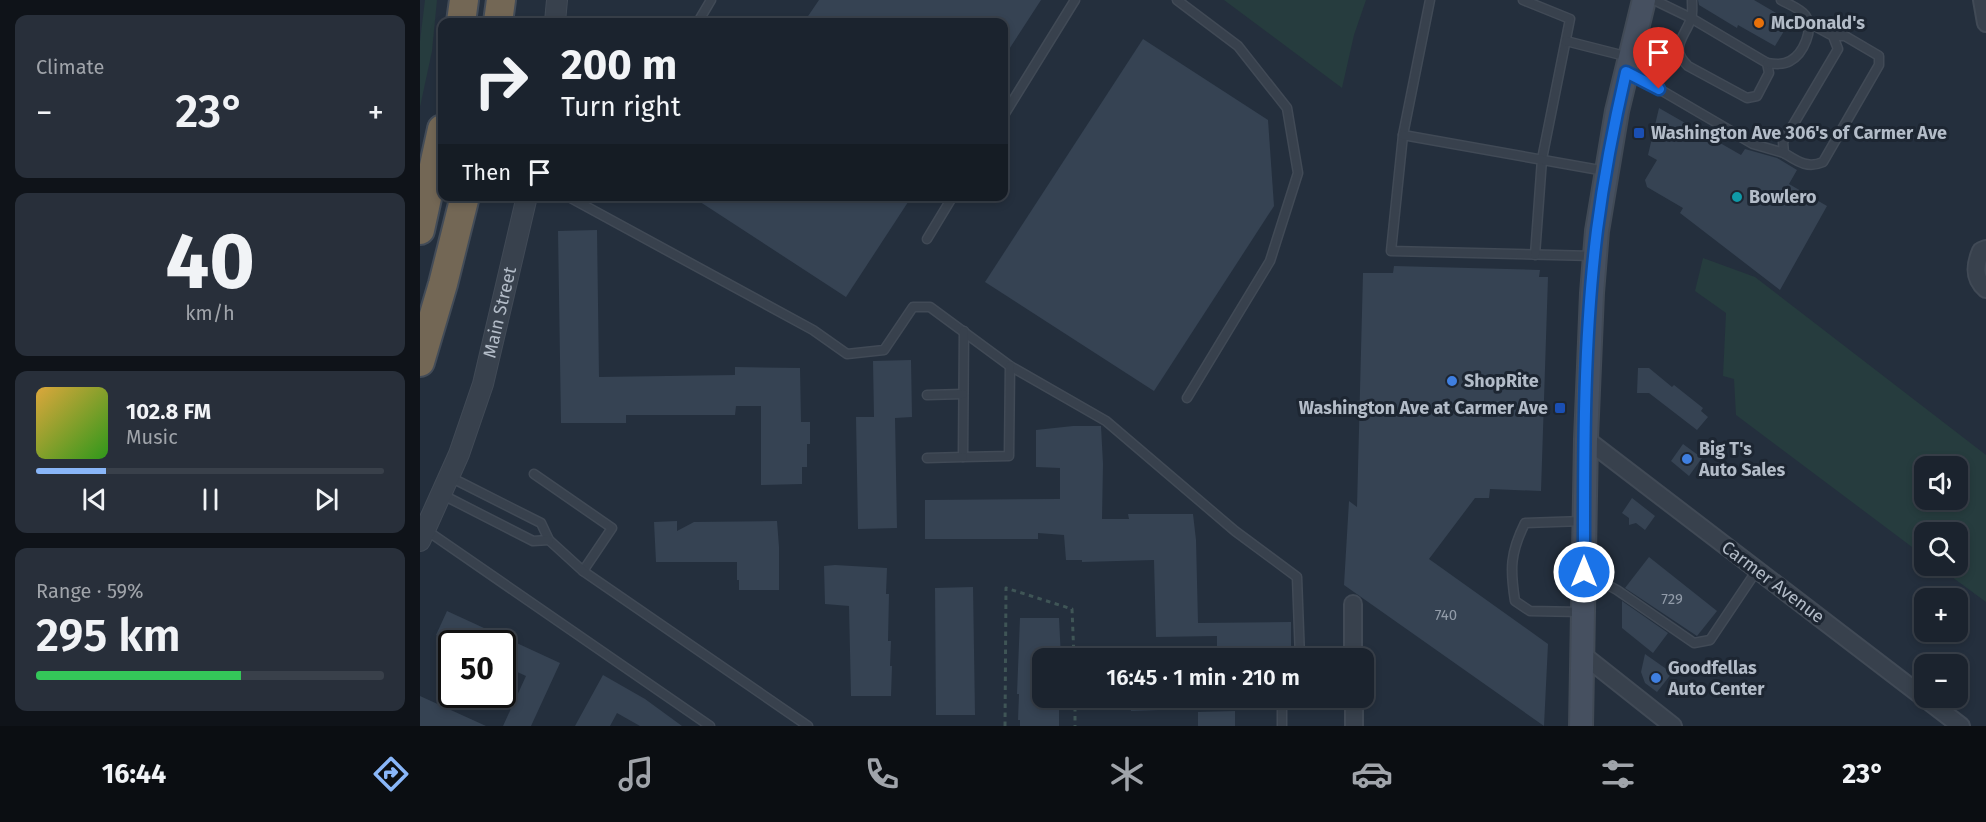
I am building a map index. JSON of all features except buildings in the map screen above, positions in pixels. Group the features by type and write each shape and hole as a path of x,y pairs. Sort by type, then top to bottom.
{"highway":[{"path":"462,18 464,0"},
{"path":"499,18 501,0"},
{"path":"420,230 438,147"},
{"path":"420,362 464,201"}],"main road":[{"path":"1581,726 1586,439 1595,256 1606,171 1644,0"}],"street":[{"path":"555,18 557,0"},
{"path":"1982,0 1986,22"},
{"name":"Main Street","path":"423,535 469,427 495,339 526,201"},
{"path":"1986,249 1981,251 1976,263 1976,276 1986,289"},
{"name":"Carmer Avenue","path":"1586,439 1961,726"},
{"path":"1353,604 1353,648"},
{"path":"1582,654 1672,726"},
{"path":"1353,708 1354,726"}],"lane":[{"path":"700,18 711,0"},
{"path":"1008,109 1075,0"},
{"path":"1178,0 1239,46 1287,108 1298,173 1270,261 1187,398"},
{"path":"1430,0 1403,135 1391,251 1595,256"},
{"path":"1523,0 1570,19 1542,159 1535,255"},
{"path":"1654,0 1691,18 1767,63 1788,63 1796,58 1809,35 1809,23 1805,14 1781,0"},
{"path":"1692,0 1691,18 1680,40 1678,51 1688,66 1747,98 1757,96 1769,73 1767,63"},
{"path":"1566,41 1628,64 1659,89 1753,144 1784,153 1806,165 1816,165 1823,162 1879,65 1879,56 1845,36 1833,36 1809,23"},
{"path":"1784,153 1783,142 1838,49 1833,36"},
{"path":"1403,135 1606,171"},
{"path":"576,201 813,330 847,354 884,350 913,307 930,307 1010,366 1106,421 1235,531 1297,577 1300,648"},
{"path":"927,239 950,201"},
{"path":"963,457 964,332"},
{"path":"927,458 1009,456 1010,366"},
{"path":"927,395 963,394"},
{"path":"534,474 612,528 583,571"},
{"path":"444,484 533,541 549,540"},
{"path":"444,484 541,523 549,540 583,571 808,726"},
{"path":"1583,612 1530,611 1515,601 1510,568 1519,535 1525,523 1584,521"},
{"path":"423,535 710,726"},
{"path":"1584,572 1617,590 1694,643 1710,639 1757,570"},
{"path":"1282,708 1282,726"}],"path":[{"path":"1005,726 1006,588 1072,609 1074,648"},
{"path":"1075,708 1075,726"}],"green space":[{"path":"425,0 437,0 432,51 420,107 420,41"},
{"path":"1224,0 1366,0 1354,35 1342,88"},
{"path":"1703,258 1755,277 1986,455 1986,602 1951,576 1968,576 1968,522 1914,522 1914,548 1736,415 1734,379 1723,376 1726,313 1695,291"}],"place":[{"name":"McDonald's","path":"1759,23"},
{"name":"Washington Ave 306's of Carmer Ave","path":"1639,133"},
{"name":"Bowlero","path":"1737,197"},
{"name":"ShopRite","path":"1452,381"},
{"name":"Washington Ave at Carmer Ave","path":"1560,408"},
{"name":"Big T's Auto Sales","path":"1687,459"},
{"name":"Goodfellas Auto Center","path":"1656,678"}],"route":[{"path":"1584,572 1591,311 1597,231 1606,171 1626,72 1659,89"}]}
